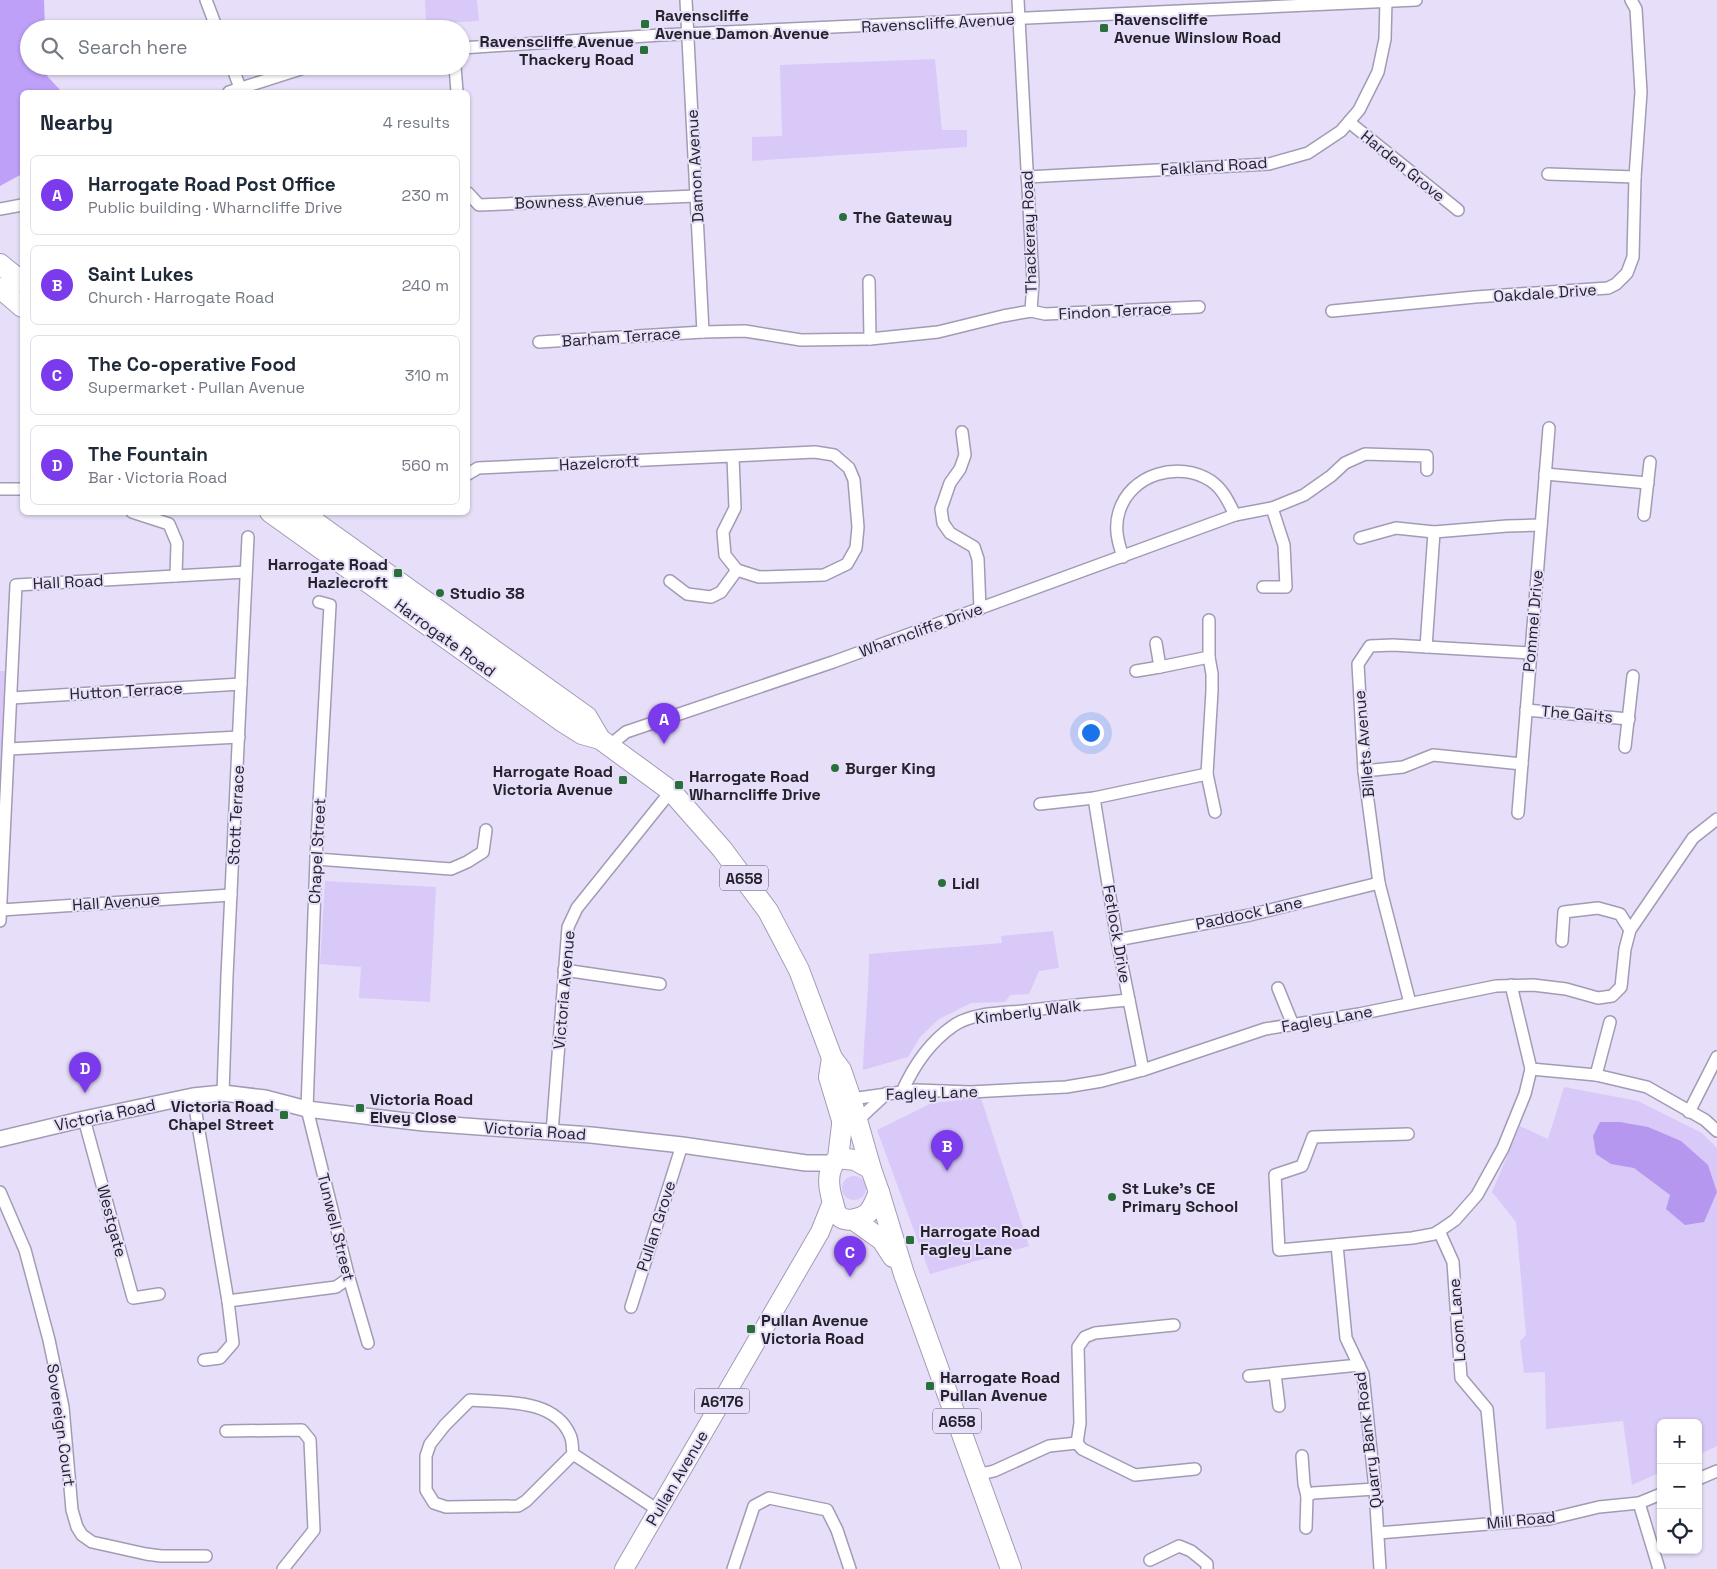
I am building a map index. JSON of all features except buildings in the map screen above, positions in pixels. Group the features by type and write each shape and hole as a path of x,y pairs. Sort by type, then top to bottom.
{"highway":[{"path":"0,264 20,280"},
{"path":"0,288 20,305"},
{"name":"Harrogate Road","path":"274,515 563,722 582,734 605,743 671,791 722,849 768,911 799,970 832,1058 829,1077 844,1105 856,1122 878,1192"},
{"name":"Harrogate Road","path":"305,515 587,717 605,743"},
{"name":"Harrogate Road","path":"838,1206 830,1172 836,1161 844,1105"},
{"path":"836,1161 856,1160 870,1169"},
{"path":"838,1206 867,1214 878,1192"},
{"name":"A658","path":"878,1192 904,1274 1011,1569"},
{"name":"A658","path":"838,1206 882,1240 904,1274"}],"main road":[{"name":"Pullan Avenue","path":"624,1569 820,1232 838,1206"}],"street":[{"path":"206,0 214,20"},
{"name":"Damon Avenue","path":"686,0 703,332"},
{"name":"Thackeray Road","path":"703,332 745,331 801,340 870,339 938,332 1032,311 1033,282 1018,0"},
{"name":"Ravenscliffe Avenue","path":"470,47 688,34 1416,0"},
{"name":"Oakdale Drive","path":"1332,310 1608,288 1622,279 1631,265 1633,257 1635,177 1641,92 1636,9 1631,0"},
{"name":"Falkland Road","path":"1027,177 1269,164 1308,153 1341,131 1359,110 1378,72 1385,38 1386,1"},
{"path":"235,75 240,88"},
{"path":"234,90 281,75"},
{"path":"456,75 457,90"},
{"name":"Harden Grove","path":"1349,122 1458,210"},
{"path":"1548,174 1635,177"},
{"name":"Bowness Avenue","path":"470,195 479,205 696,196"},
{"path":"0,209 20,205"},
{"path":"868,281 870,339"},
{"name":"Findon Terrace","path":"1032,311 1046,314 1199,307"},
{"name":"Barham Terrace","path":"539,342 703,332"},
{"name":"Pommel Drive","path":"1518,813 1549,428"},
{"path":"962,432 965,455 960,469 950,483 941,509 943,523 950,533 974,546 978,559 980,609"},
{"name":"Hazelcroft","path":"470,473 478,468 815,452 834,455 849,468 854,480 858,527 856,548 847,564 824,575 759,576 737,570"},
{"name":"Wharncliffe Drive","path":"605,743 626,732 833,662 1235,515 1272,508 1304,495 1331,476 1345,463 1365,454 1427,456 1427,470"},
{"path":"670,581 686,594 711,598 721,592 737,570 725,554 723,532 735,508 733,457"},
{"path":"1644,515 1650,462"},
{"path":"1123,557 1117,540 1118,512 1131,490 1145,480 1160,473 1176,471 1194,473 1212,482 1225,495 1235,515"},
{"path":"1545,474 1648,483"},
{"path":"0,489 20,489"},
{"path":"1264,587 1286,587 1284,545 1272,508"},
{"path":"141,515 169,524 177,543 176,576"},
{"path":"1360,538 1396,528 1434,532 1541,525"},
{"path":"1426,647 1434,532"},
{"name":"Stott Terrace","path":"224,1093 231,895 248,537"},
{"name":"Hall Road","path":"0,916 16,585 246,572"},
{"name":"Chapel Street","path":"307,1109 316,860 330,605 319,602"},
{"path":"1209,620 1209,657 1212,691 1207,774 1215,812"},
{"path":"1156,643 1160,666"},
{"name":"Billets Avenue","path":"1410,1003 1379,883 1364,771 1358,664 1370,646 1530,653"},
{"path":"1136,671 1209,657"},
{"path":"1625,747 1633,676"},
{"name":"Hutton Terrace","path":"11,698 241,684"},
{"name":"The Gaits","path":"1526,710 1629,719"},
{"path":"9,748 239,736"},
{"path":"1364,771 1404,767 1432,755 1522,764"},
{"path":"1040,804 1094,798 1207,774"},
{"name":"Victoria Avenue","path":"552,1133 568,927 577,908 671,791"},
{"name":"Fetlock Drive","path":"1094,798 1117,940 1143,1070"},
{"name":"Fagley Lane","path":"844,1105 887,1093 916,1090 970,1092 1066,1087 1102,1082 1265,1029 1496,986 1533,985 1566,989 1598,998 1612,996 1622,987 1625,949 1630,930 1693,838 1717,819"},
{"path":"316,860 451,869 483,852 486,830"},
{"name":"Paddock Lane","path":"1117,940 1250,915 1379,883"},
{"name":"Hall Avenue","path":"0,916 231,895"},
{"path":"1562,941 1564,912 1598,908 1620,914 1630,930"},
{"path":"564,970 660,984"},
{"path":"1408,1134 1313,1137 1302,1166 1276,1175 1279,1250 1412,1238 1434,1234 1455,1220 1477,1196 1503,1148 1525,1094 1531,1068 1511,986"},
{"path":"1278,988 1293,1025"},
{"name":"Kimberly Walk","path":"902,1092 921,1059 934,1043 954,1025 972,1018 996,1014 1130,1000"},
{"path":"1596,1075 1610,1022"},
{"path":"1689,1112 1716,1058"},
{"path":"1531,1068 1596,1075 1647,1087 1705,1120 1717,1131"},
{"name":"Victoria Road","path":"0,1139 193,1096 224,1093 265,1098 307,1109 424,1123 592,1135 682,1145 806,1163 836,1161"},
{"path":"856,1122 887,1093"},
{"path":"193,1096 228,1301 233,1343 220,1358 204,1360"},
{"name":"Tunwell Street","path":"307,1109 348,1278 368,1343"},
{"name":"Westgate","path":"84,1119 133,1298 159,1294"},
{"name":"Pullan Grove","path":"631,1307 682,1145"},
{"path":"806,1163 838,1206"},
{"name":"Sovereign Court","path":"0,1192 25,1250 49,1340 62,1407 72,1510 76,1528 87,1539 99,1544 161,1556 206,1556"},
{"name":"Loom Lane","path":"1439,1231 1454,1262 1461,1378 1487,1409 1498,1523"},
{"name":"Quarry Bank Road","path":"1337,1245 1346,1338 1363,1374 1375,1489 1380,1569"},
{"path":"228,1301 336,1287 348,1278"},
{"path":"1077,1443 1080,1423 1078,1347 1086,1337 1095,1333 1174,1325"},
{"path":"1249,1376 1359,1365"},
{"path":"1276,1374 1279,1406"},
{"path":"470,1400 539,1408 559,1418 571,1436 573,1454 526,1501 518,1506 446,1507 434,1503 426,1490 426,1456 430,1444 445,1425 470,1400"},
{"path":"226,1431 302,1430 310,1440 314,1530 283,1569"},
{"path":"976,1475 994,1471 1049,1446 1077,1443"},
{"path":"1077,1443 1082,1448 1134,1475 1195,1469"},
{"path":"573,1454 658,1510"},
{"path":"1302,1456 1307,1496 1306,1528"},
{"path":"1702,1478 1717,1472"},
{"path":"1307,1496 1313,1493 1375,1489"},
{"name":"Mill Road","path":"1378,1533 1549,1519 1599,1507 1639,1503 1657,1496"},
{"path":"732,1569 754,1506 769,1498 827,1510 850,1569"},
{"path":"1639,1503 1660,1569"},
{"path":"1150,1560 1179,1546 1191,1551 1207,1564 1207,1569"}],"shaded area":[{"path":"0,0 44,0 45,20 20,20 20,75 48,75 60,90 20,90 20,175 0,186"},
{"path":"425,0 477,0 479,21 426,20"},
{"path":"935,59 942,130 967,130 967,147 752,161 752,137 782,136 780,65"},
{"path":"0,671 6,671 0,784"},
{"path":"325,881 436,887 430,1002 359,998 361,967 320,964"},
{"path":"1053,931 1059,968 1039,971 1029,994 1010,995 1005,1002 971,1003 939,1019 920,1037 908,1057 863,1070 869,954 1002,943 1001,936"},
{"path":"1564,1087 1638,1101 1702,1133 1717,1148 1717,1446 1702,1453 1702,1419 1657,1419 1657,1474 1632,1485 1623,1421 1546,1429 1545,1372 1524,1373 1520,1341 1526,1335 1516,1222 1492,1192 1520,1126 1548,1139"},
{"path":"981,1098 1029,1246 930,1274 877,1130 932,1103"},
{"path":"1600,1122 1620,1122 1648,1127 1681,1141 1708,1165 1717,1192 1704,1222 1685,1225 1666,1209 1670,1195 1634,1168 1611,1164 1596,1154 1593,1136"},
{"path":"854,1176 863,1179 866,1188 863,1197 854,1200 845,1197 842,1188 845,1179"}],"place":[{"name":"Ravenscliffe Avenue Damon Avenue","path":"645,24"},
{"name":"Ravenscliffe Avenue Winslow Road","path":"1104,28"},
{"name":"Ravenscliffe Avenue Thackery Road","path":"644,50"},
{"name":"The Gateway","path":"843,217"},
{"name":"Harrogate Road Hazlecroft","path":"398,573"},
{"name":"Studio 38","path":"440,593"},
{"name":"Harrogate Road Post Office","path":"664,744"},
{"name":"Burger King","path":"835,768"},
{"name":"Harrogate Road Victoria Avenue","path":"623,780"},
{"name":"Harrogate Road Wharncliffe Drive","path":"679,785"},
{"name":"Lidl","path":"942,883"},
{"name":"The Fountain","path":"85,1093"},
{"name":"Victoria Road Elvey Close","path":"360,1108"},
{"name":"Victoria Road Chapel Street","path":"284,1115"},
{"name":"Saint Lukes","path":"947,1171"},
{"name":"St Luke's CE Primary School","path":"1112,1197"},
{"name":"Harrogate Road Fagley Lane","path":"910,1240"},
{"name":"The Co-operative Food","path":"850,1277"},
{"name":"Pullan Avenue Victoria Road","path":"751,1329"},
{"name":"Harrogate Road Pullan Avenue","path":"930,1386"}]}
